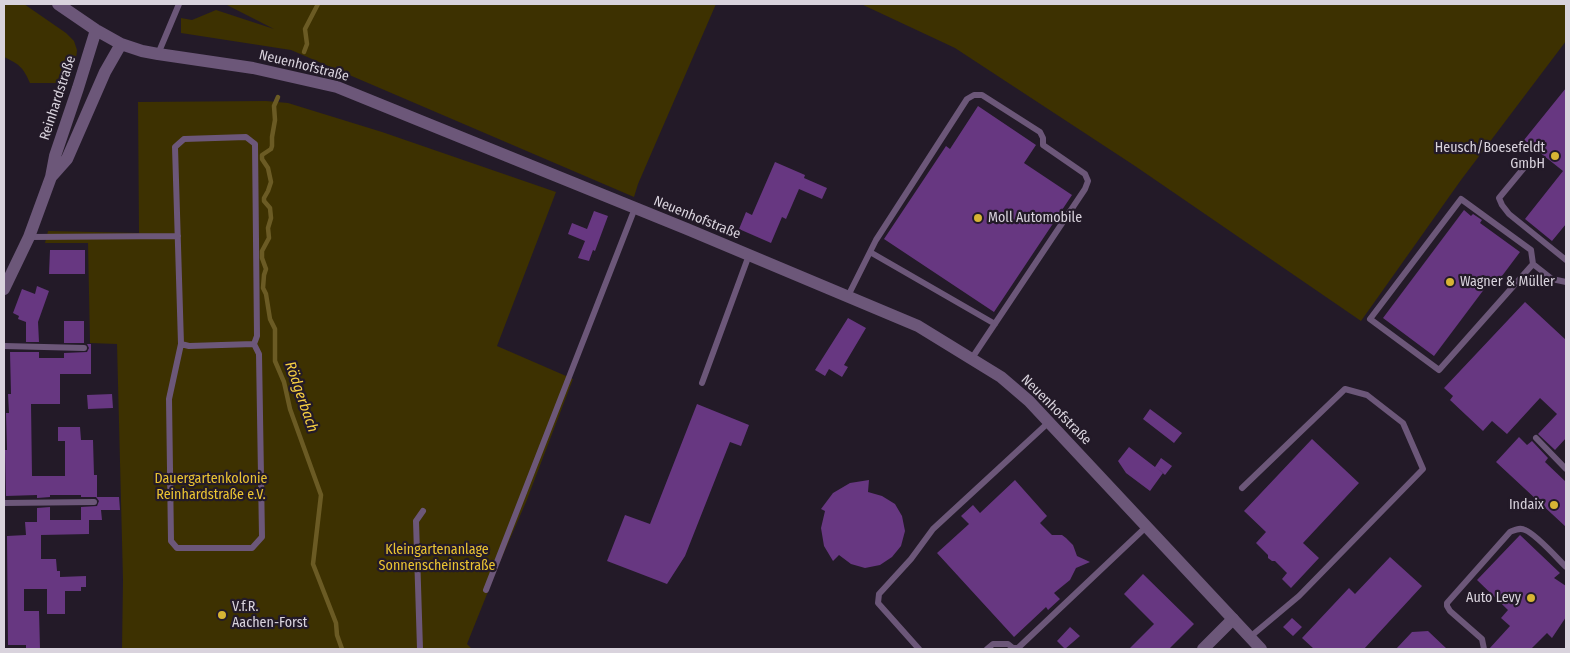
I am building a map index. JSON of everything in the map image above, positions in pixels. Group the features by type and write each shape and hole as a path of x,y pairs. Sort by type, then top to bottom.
{"street":[{"name":"Neuenhofstraße","path":"58,4 96,30 121,44 142,51 253,68 337,86 918,326 1001,377 1029,401 1261,649"},
{"name":"Reinhardstraße","path":"4,289 29,237 52,177 55,156 96,30"},
{"name":"Reinhardstraße","path":"52,177 67,159 105,72 121,44"},
{"path":"1203,649 1233,619"}],"lane":[{"path":"158,54 179,4"},
{"path":"848,296 879,234 967,99 974,95 982,95 1040,132 1043,145 1085,174 1088,181 1086,189 972,358"},
{"path":"246,138 255,144 257,336 254,344 259,354 262,537 252,548 177,548 171,541 168,399 181,344 178,236 175,146 184,139 246,138"},
{"path":"1523,169 1499,198 1502,205 1509,214 1566,260"},
{"path":"1533,264 1439,370 1370,319 1461,199 1530,250 1533,264 1552,279 1566,282"},
{"path":"486,590 635,208"},
{"path":"29,237 178,236"},
{"path":"870,252 995,324"},
{"path":"702,383 749,255"},
{"path":"181,344 189,346 254,344"},
{"path":"4,346 84,348"},
{"path":"1242,488 1344,389 1366,395 1403,423 1423,469 1299,596 1250,637"},
{"path":"919,649 878,603 879,594 911,559 933,528 1049,422"},
{"path":"1536,438 1566,469"},
{"path":"4,503 94,502"},
{"path":"420,649 416,521 423,511"},
{"path":"987,649 993,644 1008,644 1013,648 1018,648 1146,527"},
{"path":"1484,649 1482,639 1450,611 1447,603 1510,532 1524,529 1531,533 1566,567"}],"green space":[{"path":"4,4 24,4 66,33 74,41 77,50 76,59 69,83 30,83 20,67 4,57"},
{"path":"225,4 716,4 634,197 291,50 181,33 181,18 192,20 216,10 274,29"},
{"path":"861,4 1566,4 1566,41 1461,180 1361,321 1135,166 955,48"},
{"path":"266,101 288,103 382,132 556,192 497,346 573,379 526,502 467,644 472,649 122,649 123,580 117,344 90,343 88,243 45,243 48,231 139,233 138,102"}],"building":[{"name":"Heusch/Boesefeldt GmbH","path":"1566,88 1566,224 1552,241 1525,219 1563,171 1524,140"},
{"name":"Moll Automobile","path":"978,106 1036,145 1024,163 1072,195 994,312 884,239 946,146 950,149"},
{"path":"775,162 805,175 804,178 827,188 822,199 799,189 786,219 782,217 771,243 739,229 746,212 752,215"},
{"name":"Wagner & Müller","path":"1464,210 1471,216 1473,214 1482,220 1480,223 1520,252 1496,284 1491,280 1434,356 1383,318"},
{"path":"594,211 608,216 595,251 593,250 589,261 578,258 585,241 568,234 572,223 587,229"},
{"path":"50,250 85,250 85,274 49,274"},
{"path":"37,286 49,291 38,322 39,342 26,342 26,322 18,319 19,316 13,313 22,289 35,294"},
{"path":"1525,302 1566,340 1566,438 1555,450 1538,434 1557,414 1540,398 1507,434 1492,421 1483,431 1450,400 1453,396 1444,388"},
{"path":"848,318 866,328 844,365 848,367 842,377 829,369 825,376 815,370"},
{"path":"64,321 84,321 84,343 64,343"},
{"path":"87,344 91,344 91,374 60,374 60,404 31,404 32,476 65,476 65,441 58,441 58,427 80,427 81,440 93,440 94,475 97,475 97,497 119,497 120,510 101,510 102,520 81,520 81,507 97,506 99,501 96,497 81,497 81,495 50,495 50,497 37,498 37,495 6,496 6,413 9,413 8,394 11,394 10,352 39,352 39,358 64,358 64,353 87,352 89,348"},
{"path":"112,394 113,408 88,409 87,395"},
{"path":"697,404 749,425 741,446 730,442 685,556 667,584 607,561 625,515 650,524"},
{"path":"1150,409 1182,433 1174,443 1143,419"},
{"name":"Indaix","path":"1519,437 1527,445 1532,441 1548,458 1545,462 1566,482 1566,527 1496,462"},
{"path":"1312,439 1359,483 1303,543 1319,558 1291,588 1282,579 1287,573 1275,561 1268,558 1268,555 1256,543 1266,532 1244,511"},
{"path":"1129,447 1155,467 1161,458 1172,466 1165,475 1163,473 1150,491 1126,473 1118,461"},
{"path":"869,480 868,492 882,496 895,504 902,516 905,531 901,546 892,557 880,565 865,568 851,564 839,555 833,561 824,546 821,528 825,511 821,509 833,493 850,483"},
{"path":"1015,480 1047,516 1040,523 1052,535 1062,535 1066,538 1073,545 1077,556 1090,562 1076,568 1070,580 1054,593 1060,599 1048,610 1046,607 1014,637 937,553 969,524 961,516 973,505 980,513"},
{"path":"50,507 50,520 89,520 89,534 41,535 41,559 56,559 57,571 60,571 60,577 86,576 86,587 81,587 81,591 65,591 65,614 47,614 47,589 24,589 24,611 39,611 40,649 26,649 26,645 8,645 7,536 26,535 25,522 37,522 37,508"},
{"name":"Auto Levy","path":"1520,535 1560,573 1554,578 1566,586 1566,617 1552,638 1547,633 1531,649 1489,649 1510,626 1501,618 1508,610 1477,580"},
{"path":"1390,557 1422,586 1364,649 1314,649 1302,638 1349,588 1355,594"},
{"path":"1143,574 1194,624 1169,649 1129,649 1154,624 1124,594"},
{"path":"1292,618 1302,627 1293,636 1283,627"},
{"path":"1070,627 1080,636 1065,649 1057,641"},
{"path":"1428,631 1447,649 1396,649 1412,632"}],"waterway":[{"name":"Rödgerbach","path":"304,52 307,44 305,29 318,4"},
{"name":"Rödgerbach","path":"278,97 274,106 275,120 272,146 271,149 262,155 262,159 268,168 271,182 264,198 264,201 270,208 271,218 268,228 269,238 262,251 262,258 266,269 263,288 266,294 270,319 275,329 275,361 284,382 290,409 321,495 313,564 336,623 337,635 342,649"}],"place":[{"name":"Heusch/Boesefeldt GmbH","path":"1555,156"},
{"name":"Moll Automobile","path":"978,218"},
{"name":"Wagner & Müller","path":"1450,282"},
{"name":"Indaix","path":"1554,505"},
{"name":"Auto Levy","path":"1531,598"},
{"name":"V.f.R. Aachen-Forst","path":"222,615"}],"park label":[{"name":"Dauergartenkolonie Reinhardstraße e.V.","path":"211,488"},
{"name":"Kleingartenanlage Sonnenscheinstraße","path":"437,558"}]}
